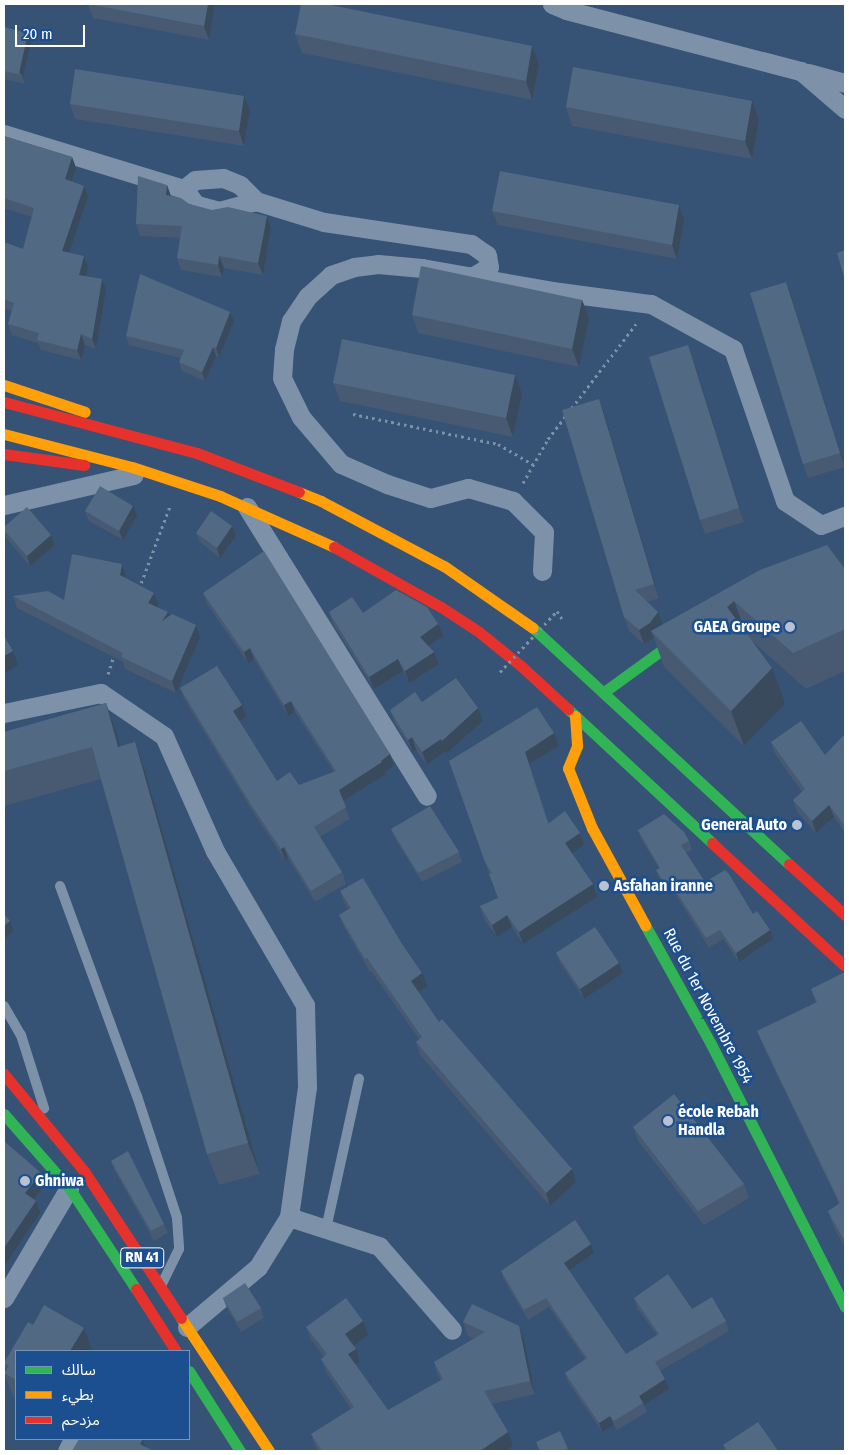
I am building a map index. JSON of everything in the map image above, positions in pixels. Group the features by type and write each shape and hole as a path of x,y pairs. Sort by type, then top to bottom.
{"main road":[{"path":"4,385 66,405 321,501 444,566 496,599 528,624 845,915"},
{"path":"4,402 197,453"},
{"path":"4,434 76,451 186,484 246,507 350,555 441,607 478,632 514,660 845,966"},
{"path":"4,454 59,461 186,484"},
{"path":"604,692 695,626"},
{"name":"Rue du 1er Novembre 1954","path":"575,716 577,746 568,768 592,828 711,1044 845,1307"},
{"name":"RN 41","path":"4,1074 84,1170 269,1451"},
{"name":"RN 41","path":"4,1114 69,1188 175,1350"},
{"path":"190,1373 240,1451"}],"street":[{"path":"552,4 566,10 845,83"},
{"path":"801,71 845,109"},
{"path":"4,134 184,189 196,204 219,211 256,201"},
{"path":"184,189 195,180 223,178 240,185 256,201 324,222 471,244 487,255 488,266 470,278"},
{"path":"542,571 544,532 513,501 468,488 430,498 387,484 341,464 301,417 282,378 284,349 291,321 308,296 331,275 354,267 378,264 422,268 470,278 651,304 733,349 785,501 821,525 845,516"},
{"path":"4,505 134,475"},
{"path":"246,507 428,796"},
{"path":"4,713 101,693 164,736 215,851 305,1005 307,1087 290,1217 258,1267 187,1327"},
{"path":"4,1298 69,1188"},
{"path":"290,1217 379,1246 452,1330"}],"lane":[{"path":"60,886 137,1096 177,1218 179,1249 161,1287"},
{"path":"4,1006 21,1035 51,1130"},
{"path":"326,1229 360,1079"}],"path":[{"path":"513,501 548,438 651,304"},
{"path":"353,414 498,444 534,465"},
{"path":"139,591 173,498"},
{"path":"500,672 557,611"},
{"path":"101,693 118,646"}],"building":[{"path":"88,4 208,4 204,26"},
{"path":"301,4 326,4 532,46 526,81 295,34"},
{"path":"4,27 28,33 19,73 22,75 4,71"},
{"path":"573,67 752,101 745,141 566,107"},
{"path":"75,69 244,96 239,131 70,104"},
{"path":"4,136 72,157 65,179 84,186 62,251 84,256 79,275 102,279 92,339 81,334 77,350 37,340 39,333 8,324 14,303 4,299 4,242 23,249 34,208 4,198"},
{"path":"500,171 679,205 672,245 492,211"},
{"path":"138,176 167,185 166,195 181,198 189,204 212,210 228,207 267,216 258,263 219,256 218,265 177,258 182,226 136,224"},
{"path":"845,250 845,280 837,253"},
{"path":"421,266 582,300 572,349 412,315"},
{"path":"140,274 230,312 216,348 213,347 202,372 179,362 184,350 126,336"},
{"path":"786,282 840,453 803,464 750,293"},
{"path":"342,339 515,375 506,418 333,383"},
{"path":"688,345 739,508 700,520 649,357"},
{"path":"599,399 654,584 635,590 658,612 650,623 639,630 624,617 562,410"},
{"path":"100,486 133,506 119,531 85,511"},
{"path":"27,507 51,535 27,556 4,530 4,527"},
{"path":"211,511 232,526 217,548 196,533"},
{"path":"827,545 845,569 845,629 793,653 734,601 727,607 772,668 731,711 651,631 760,570"},
{"path":"264,551 390,754 382,762 339,790 346,807 314,827 342,872 311,891 284,847 281,849 252,806 180,688 217,666 242,705 233,711 277,781 290,772 299,785 336,771 291,701 284,705 250,648 244,652 203,593"},
{"path":"72,554 122,564 120,575 154,593 148,603 168,612 162,621 172,614 196,625 172,681 121,657 123,653 13,596 48,591 64,600"},
{"path":"396,590 427,607 438,624 420,637 434,652 405,671 398,659 369,677 329,612 352,597 363,613"},
{"path":"4,636 13,651 4,656"},
{"path":"456,678 478,708 442,741 441,739 422,752 412,737 408,740 390,710 415,692 422,702"},
{"path":"106,703 118,747 135,742 248,1143 207,1154 92,747 4,771 4,732"},
{"path":"537,707 554,733 525,752 548,824 565,811 580,833 565,843 593,884 519,932 507,915 492,925 480,906 498,898 489,874 492,873 485,862 449,761"},
{"path":"801,721 825,755 845,734 845,826 829,805 812,821 793,800 805,789 771,742"},
{"path":"430,806 459,852 418,873 391,829"},
{"path":"664,814 684,832 689,841 681,845 705,882 725,870 753,914 757,911 770,930 736,953 720,930 706,938 671,883 666,886 656,870 660,868 638,830"},
{"path":"363,878 402,944 422,973 411,981 439,1022 442,1019 572,1169 546,1193 416,1042 422,1037 367,958 365,959 339,915 351,908 340,891"},
{"path":"4,914 10,921 4,926"},
{"path":"595,927 619,963 580,989 556,953"},
{"path":"845,972 845,1242 828,1211 840,1203 757,1031 817,1002 811,989"},
{"path":"674,1094 744,1184 698,1211 633,1127"},
{"path":"4,1141 41,1173 25,1193 36,1201 4,1248"},
{"path":"128,1151 164,1224 151,1231 111,1161"},
{"path":"575,1220 591,1244 564,1263 626,1354 659,1334 634,1298 668,1274 692,1309 712,1297 726,1321 655,1362 665,1379 639,1396 643,1403 614,1421 610,1416 599,1423 565,1373 587,1358 546,1298 524,1310 501,1271"},
{"path":"245,1283 261,1308 237,1322 223,1298"},
{"path":"346,1298 363,1321 345,1334 356,1349 348,1354 388,1410 443,1379 434,1362 485,1332 463,1322 472,1304 519,1326 530,1381 484,1391 508,1432 480,1451 322,1451 311,1434 354,1407 321,1359 327,1354 306,1327"},
{"path":"44,1305 84,1328 71,1350 15,1350 15,1379 4,1373 9,1366 4,1363 28,1322 33,1325"},
{"path":"758,1422 778,1451 727,1451 723,1445"},
{"path":"560,1431 568,1449 562,1451 540,1451 536,1442"},
{"path":"78,1440 142,1440 140,1444 153,1451 72,1451"}],"traffic: fast":[{"path":"533,628 789,864"},
{"path":"604,692 688,631"},
{"path":"568,709 712,843"},
{"path":"645,925 711,1044 845,1307"},
{"path":"4,1114 70,1189 136,1289"},
{"path":"190,1373 240,1451"}],"traffic: slow":[{"path":"4,385 85,412"},
{"path":"4,434 132,467 220,496 334,547"},
{"path":"299,492 321,501 444,566 533,628"},
{"path":"575,716 577,746 568,768 592,828 645,925"},
{"path":"181,1318 269,1451"}],"traffic: jam":[{"path":"4,402 197,453 299,492"},
{"path":"4,454 84,465"},
{"path":"334,547 441,607 479,632 521,666 568,709"},
{"path":"712,843 845,966"},
{"path":"789,864 845,915"},
{"path":"4,1074 84,1171 181,1318"},
{"path":"136,1289 175,1350"}],"place":[{"name":"GAEA Groupe","path":"790,627"},
{"name":"General Auto","path":"797,825"},
{"name":"Asfahan iranne","path":"604,886"},
{"name":"école Rebah Handla","path":"668,1121"},
{"name":"Ghniwa","path":"25,1181"}]}
